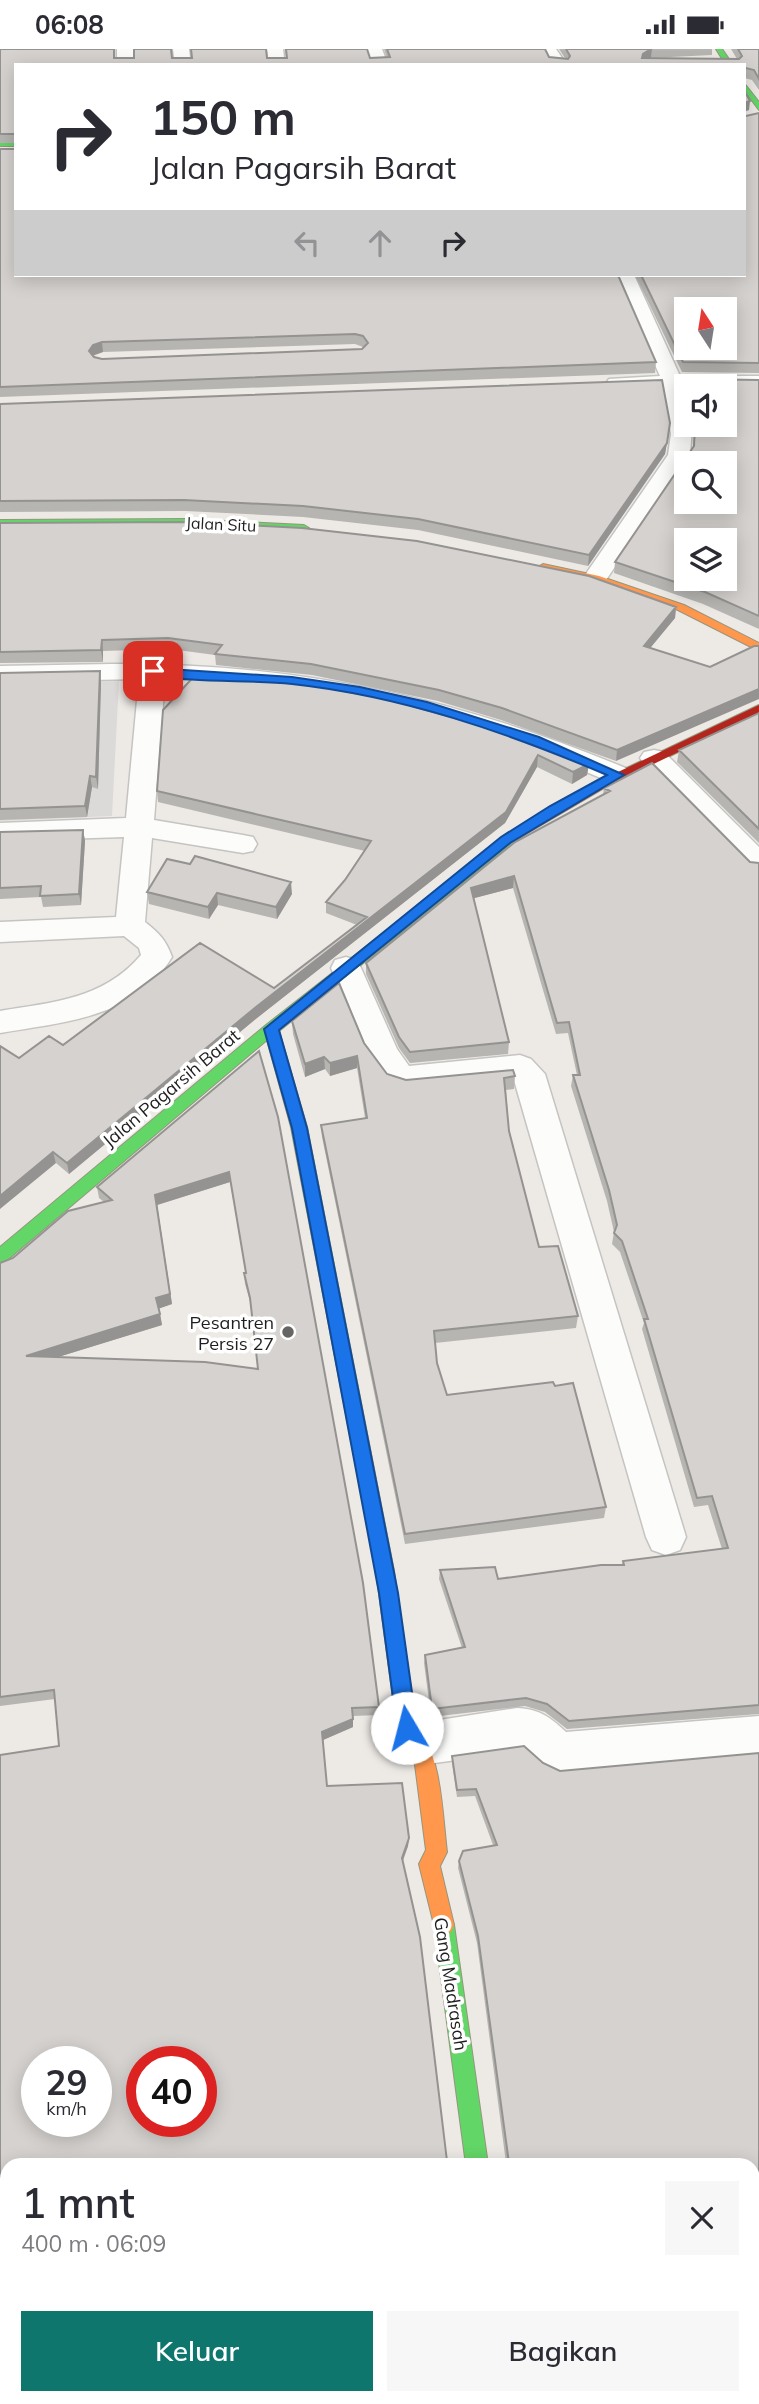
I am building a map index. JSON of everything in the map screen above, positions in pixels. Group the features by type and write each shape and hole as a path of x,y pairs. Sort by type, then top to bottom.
{"street":[{"path":"705,63 726,59"},
{"path":"746,88 759,108"},
{"path":"595,578 680,455 683,425 671,381 625,277"},
{"path":"602,384 759,381"},
{"name":"Jalan Situ","path":"0,523 185,521 315,529"},
{"path":"527,564 595,578 680,607 759,648"},
{"path":"0,674 153,671 292,680 400,699 492,724 556,747 618,775"},
{"path":"130,926 153,671"},
{"name":"Jalan Pagarsih Barat","path":"0,1256 271,1029 506,840 554,809 618,775 759,709"},
{"path":"654,758 759,864"},
{"path":"0,832 141,827 243,845"},
{"path":"0,932 130,926 152,943 157,957 148,971 120,991 90,1007 0,1022"},
{"path":"346,968 383,1054 399,1076 406,1078 520,1067 529,1074 666,1537"},
{"name":"Gang Madrasah","path":"271,1029 302,1141 389,1593 407,1728 419,1744 424,1757 437,1852 429,1864 448,1943 476,2158"},
{"path":"419,1744 517,1729 538,1733 558,1753 759,1737"}],"shaded area":[{"path":"119,681 112,816 0,821 0,685"}],"building":[{"path":"0,49 114,49 114,58 134,58 134,49 171,49 172,58 192,58 191,49 266,49 267,58 287,58 286,49 367,49 370,58 390,57 387,49 545,49 549,57 568,59 570,56 566,49 651,49 643,54 642,58 739,59 742,56 738,49 759,49 759,79 754,70 746,68 746,63 14,63 14,134 0,134"},
{"path":"759,113 759,363 683,362 737,361 737,297 674,297 674,343 642,277 746,277 746,116"},
{"path":"0,149 14,149 14,277 619,277 656,362 0,387","holes":["355,334 363,336 368,343 362,349 102,359 94,357 89,351 93,345 102,342"]},
{"path":"662,380 670,423 667,443 589,555 418,519 303,506 184,500 0,501 0,404"},
{"path":"737,380 759,380 759,616 702,591 737,591 737,528 674,528 674,582 615,562 674,475 674,514 737,514 737,451 691,451 694,437 737,437"},
{"path":"184,522 302,528 417,541 589,576 676,607 644,646 710,667 759,646 759,689 617,750 502,708 439,690 311,664 215,654 222,645 168,638 102,640 101,650 0,652 0,523"},
{"path":"100,671 96,777 90,776 85,806 0,809 0,673"},
{"path":"198,672 280,679 391,700 500,731 589,764 573,772 538,755 506,812 256,1007 67,1163 53,1152 0,1196 0,1046 19,1058 49,1036 63,1045 200,943 274,988 367,917 326,902 345,880 371,841 157,791 163,710"},
{"path":"759,713 759,829 679,750"},
{"path":"652,763 750,862 759,863 759,1705 569,1721 547,1704 526,1698 432,1709 425,1655 465,1647 440,1570 495,1567 498,1579 601,1565 624,1565 623,1561 728,1548 712,1496 697,1498 644,1319 648,1319 622,1241 614,1233 617,1225 609,1190 573,1075 580,1075 569,1022 557,1023 514,876 471,888 509,1042 410,1052 399,1037 366,963 515,842 610,791 604,788"},
{"path":"83,830 79,894 40,896 41,886 0,888 0,832"},
{"path":"195,856 291,882 276,907 217,893 208,907 147,892 167,859 190,864"},
{"path":"339,983 364,1043 387,1074 406,1080 513,1070 515,1076 504,1078 509,1131 539,1247 558,1246 578,1316 434,1331 437,1363 447,1395 553,1382 555,1386 573,1383 606,1507 405,1534 321,1125 367,1118 357,1056 330,1063 324,1057 305,1064 292,1021"},
{"path":"259,1051 278,1117 363,1583 379,1707 352,1708 353,1719 322,1732 327,1786 402,1783 409,1838 402,1858 420,1937 447,2158 0,2158 0,1755 59,1746 54,1690 0,1697 0,1263 13,1258 68,1211 112,1200 97,1187","holes":["229,1172 250,1298 258,1369 205,1362 26,1356 160,1314 156,1298 170,1294 155,1195"]},
{"path":"524,1746 543,1763 560,1771 759,1753 759,2158 508,2158 478,1936 459,1861 463,1851 497,1845 476,1789 457,1790 452,1756"}],"traffic: fast":[{"path":"719,49 729,63"},
{"path":"746,88 759,108"},
{"path":"0,144 14,144"},
{"path":"0,523 185,522 304,528"},
{"path":"0,1256 271,1029 511,837"},
{"path":"271,1029 299,1127 385,1571"},
{"path":"444,1925 476,2158"}],"traffic: slow":[{"path":"543,567 595,578 680,607 759,648"},
{"path":"385,1571 407,1728 420,1744 424,1757 437,1852 429,1864 444,1925"}],"traffic: jam":[{"path":"511,837 601,785 759,709"}],"place":[{"name":"Pesantren Persis 27","path":"288,1332"}],"route":[{"path":"153,671 292,680 427,705 556,747 618,775 554,809 506,840 271,1029 299,1128 389,1593 407,1728"}]}
